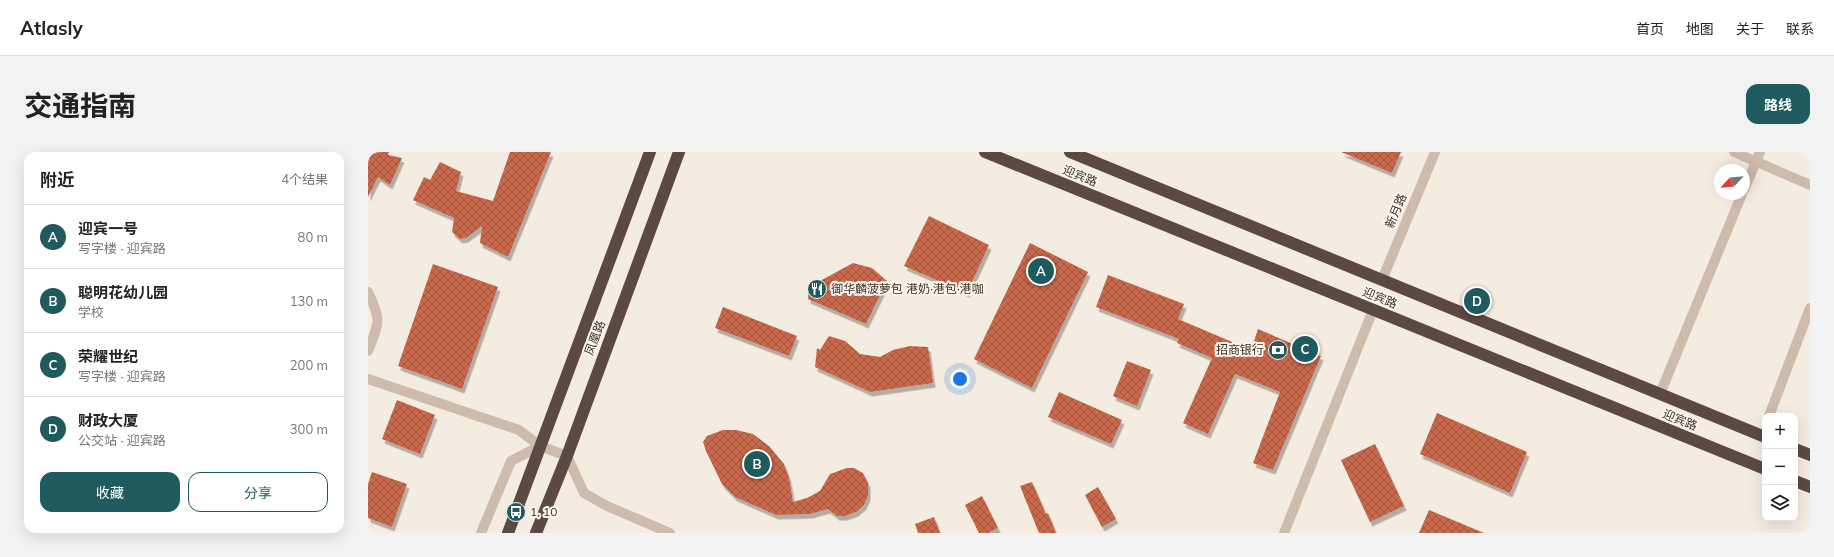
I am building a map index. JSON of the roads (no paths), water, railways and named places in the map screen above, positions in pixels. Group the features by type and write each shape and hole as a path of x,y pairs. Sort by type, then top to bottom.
{"highway":[{"name":"凤凰路","path":"508,533 650,152"},
{"name":"凤凰路","path":"536,533 567,456 679,152"},
{"name":"迎宾路","path":"985,152 1762,468"},
{"name":"迎宾路","path":"1070,152 1660,394 1762,432"},
{"path":"1798,450 1810,455"},
{"path":"1798,482 1810,487"}],"street":[{"name":"新月路","path":"1382,280 1435,152"},
{"path":"1734,152 1758,157 1810,185"},
{"path":"1750,176 1758,157"},
{"path":"1660,394 1740,200"},
{"path":"368,292 377,310 379,319 368,351"},
{"path":"1770,413 1810,308"},
{"path":"1284,533 1373,310"},
{"path":"368,379 519,430 540,446 567,456 584,493 607,506 670,533"},
{"path":"481,533 510,461 540,446"}],"place":[{"name":"迎宾一号","path":"1041,271"},
{"name":"御华麟菠萝包 港奶·港包·港咖","path":"817,289"},
{"name":"财政大厦","path":"1477,301"},
{"name":"荣耀世纪","path":"1305,349"},
{"name":"招商银行","path":"1278,350"},
{"name":"聪明花幼儿园","path":"757,464"},
{"name":"1, 10","path":"516,512"}]}
